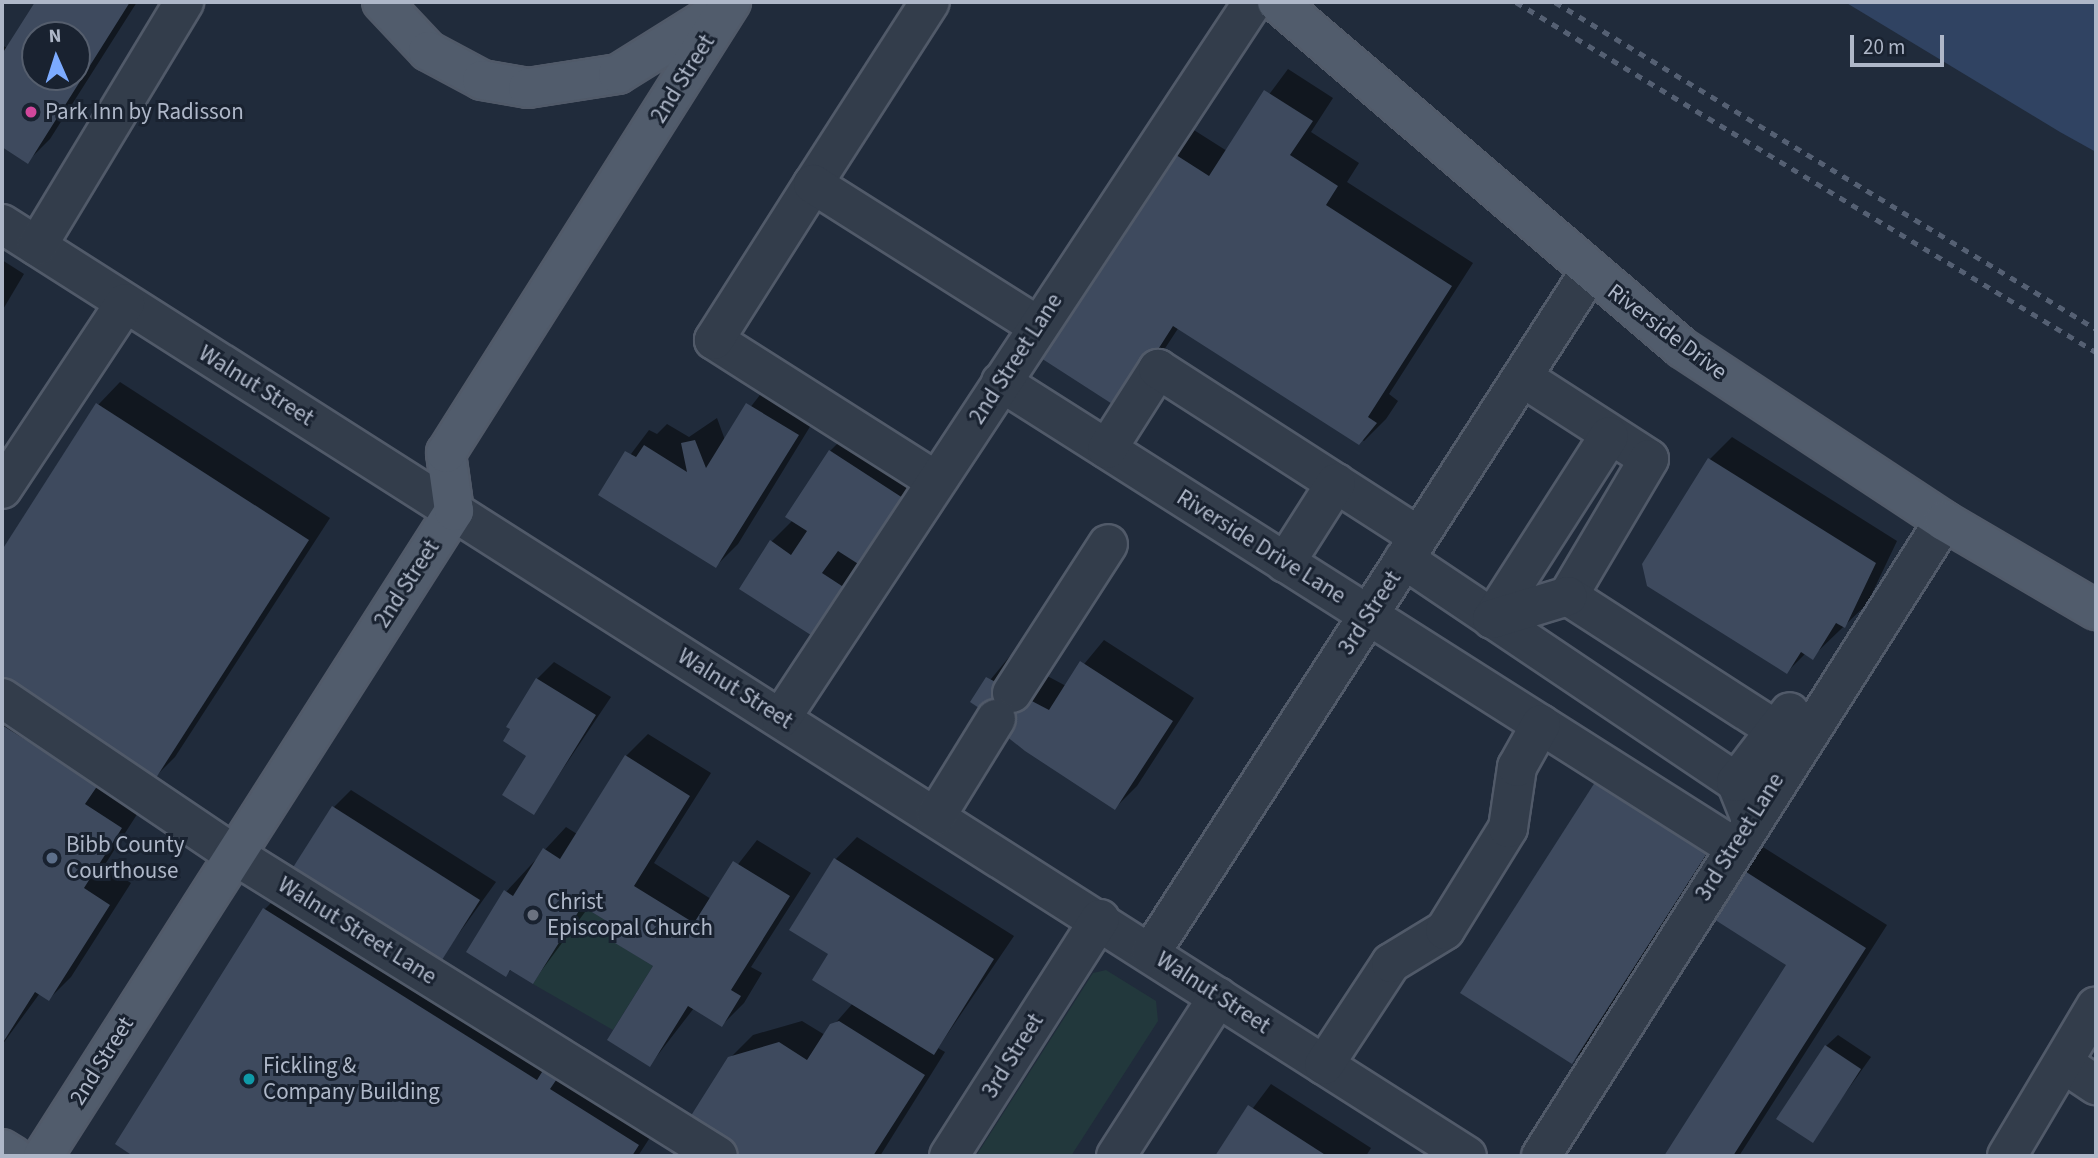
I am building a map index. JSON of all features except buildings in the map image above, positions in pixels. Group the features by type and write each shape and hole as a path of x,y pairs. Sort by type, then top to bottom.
{"main road":[{"path":"382,2 428,51 481,80 528,88 618,74 731,3"},
{"name":"Riverside Drive","path":"1277,2 1589,273 1682,348 1944,521 2096,610"},
{"name":"2nd Street","path":"43,1156 454,511 446,453 731,3"},
{"path":"2,1149 13,1156"}],"street":[{"path":"37,246 184,2"},
{"path":"930,2 713,340 936,481"},
{"name":"2nd Street Lane","path":"781,718 1253,2"},
{"path":"813,184 1038,326"},
{"name":"Walnut Street","path":"2,224 1100,919 1467,1156"},
{"name":"3rd Street","path":"1151,952 1589,273"},
{"path":"2,489 125,303"},
{"path":"1107,449 1158,369 1336,483 1492,619 1735,782"},
{"path":"1492,619 1568,596 1649,459 1609,436 1522,377"},
{"name":"Riverside Drive Lane","path":"1001,382 1541,724 1742,833"},
{"path":"1492,619 1609,436"},
{"path":"1285,563 1336,483"},
{"name":"3rd Street Lane","path":"1541,1156 1742,833 1944,521"},
{"path":"936,816 1108,544"},
{"path":"1568,596 1774,729"},
{"path":"1742,833 1735,782 1774,729 1842,654"},
{"name":"Walnut Street Lane","path":"2,698 233,854 710,1154"},
{"path":"1324,1065 1391,962 1445,930 1508,828 1517,767 1541,724"},
{"name":"3rd Street","path":"949,1156 1100,919"},
{"path":"1116,1156 1218,997"},
{"path":"2007,1156 2096,1006"},
{"path":"2063,1063 2096,1084"}],"green space":[{"path":"582,906 618,928 611,940 653,966 613,1030 533,984"},
{"path":"1106,970 1156,1001 1158,1021 1071,1156 976,1156 1093,973"}],"water":[{"path":"1845,2 2096,2 2096,152 2060,132"}],"railway":[{"path":"1516,2 2096,352"},
{"path":"1555,2 2096,329"}],"place":[{"name":"Park Inn by Radisson","path":"31,112"},
{"name":"Bibb County Courthouse","path":"52,858"},
{"name":"Christ Episcopal Church","path":"533,915"},
{"name":"Fickling & Company Building","path":"249,1079"}]}
